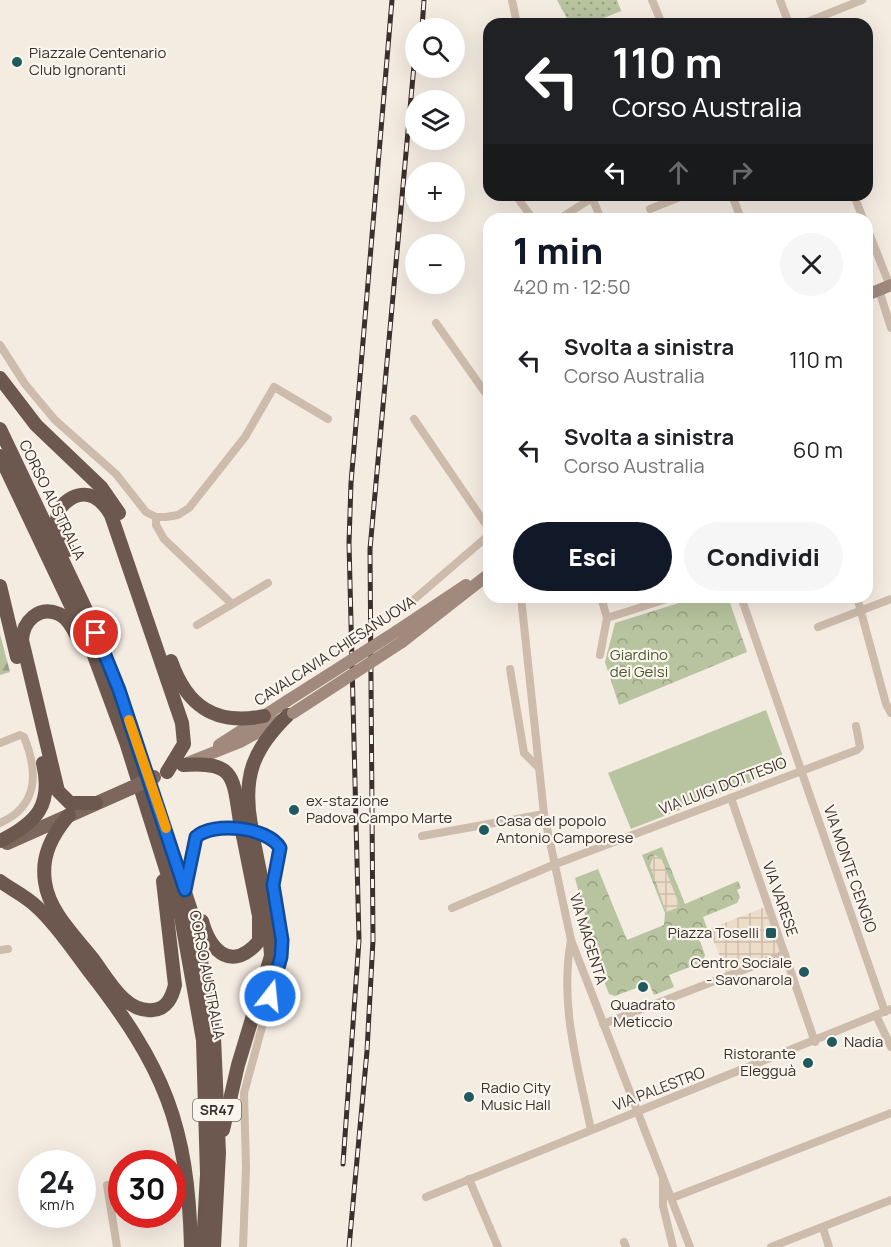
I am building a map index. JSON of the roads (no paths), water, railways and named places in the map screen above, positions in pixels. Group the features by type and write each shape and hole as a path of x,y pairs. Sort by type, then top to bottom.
{"highway":[{"path":"0,378 36,425 113,502 175,675 184,691 200,707 215,715 235,719 264,716"},
{"name":"CORSO AUSTRALIA","path":"0,429 88,614 119,690 185,890 202,953 214,1037 219,1153 214,1247"},
{"name":"CORSO AUSTRALIA","path":"0,456 92,650 126,742 157,838 189,955 204,1040 207,1174 202,1247"},
{"path":"119,690 104,631 57,523 58,515 66,502 78,495 93,496 111,515 179,712 185,733 184,744 160,775"},
{"path":"0,586 46,785 45,796 35,818 23,830 0,841"},
{"path":"96,803 70,803 58,791 22,640 23,628 32,617 46,612 59,614 70,623 126,742"},
{"path":"185,890 199,910 206,935 214,948 223,955 238,957 250,951 259,941 260,929 247,830 253,762 267,736 291,714"},
{"path":"183,765 207,763 220,767 234,784 268,912 271,956 238,1065 219,1153"},
{"path":"69,815 53,835 45,856 45,882 52,905 123,998 139,1009 148,1011 159,1010 166,1005 175,985 157,838"},
{"path":"0,881 31,901 56,928 124,1015 153,1065 176,1121 186,1164 191,1247"}],"main road":[{"name":"CAVALCAVIA CHIESANUOVA","path":"0,846 240,742 291,714 483,575"},
{"name":"CAVALCAVIA CHIESANUOVA","path":"198,759 287,701 399,636"}],"street":[{"path":"512,0 516,18"},
{"path":"652,0 660,18"},
{"path":"780,0 787,18"},
{"path":"817,18 862,0"},
{"path":"567,213 584,201"},
{"path":"650,209 670,201"},
{"path":"873,252 891,328"},
{"path":"436,323 483,390"},
{"path":"0,345 25,384 55,420 116,474 146,512 156,517 178,515 189,508 245,437 274,387 328,419"},
{"path":"414,419 483,520"},
{"path":"156,517 156,525 164,539 232,604"},
{"path":"411,602 483,540"},
{"path":"197,625 268,583"},
{"path":"818,627 891,599"},
{"name":"VIA MAGENTA","path":"522,603 544,814 553,865 571,940 690,1247"},
{"path":"600,655 607,618 603,603"},
{"path":"607,618 654,603"},
{"name":"VIA MONTE CENGIO","path":"743,603 886,1013 891,1047"},
{"path":"858,603 891,713"},
{"name":"VIA MAGENTA","path":"510,669 524,753 538,768"},
{"path":"802,770 859,749 856,726"},
{"path":"0,743 20,735 24,737 34,773 28,799 20,812 0,823"},
{"name":"VIA LUIGI DOTTESIO","path":"452,908 553,865 802,770"},
{"name":"VIA VARESE","path":"731,798 815,1042"},
{"path":"422,836 544,814"},
{"name":"CORSO AUSTRALIA","path":"185,890 196,837 209,828 222,827 269,835 280,848 273,885 281,926 281,957 244,1093 246,1168 243,1247"},
{"path":"571,940 567,960 566,1002 591,1130"},
{"path":"603,1024 785,954"},
{"name":"VIA PALESTRO","path":"426,1197 886,1013"},
{"path":"672,1198 891,1113"},
{"path":"663,1176 663,1206 673,1247"},
{"path":"469,1179 498,1247"},
{"path":"107,1185 117,1247"},
{"path":"771,1247 891,1200"},
{"path":"823,1228 829,1247"}],"railway":[{"path":"343,1164 359,940 349,543 351,483 392,0"},
{"path":"423,18 424,0"},
{"path":"349,1247 367,1051 373,940 370,549 413,78"}],"place":[{"name":"Piazzale Centenario Club Ignoranti","path":"17,62"},
{"name":"ex-stazione Padova Campo Marte","path":"294,810"},
{"name":"Casa del popolo Antonio Camporese","path":"484,830"},
{"name":"Piazza Toselli","path":"771,933"},
{"name":"Centro Sociale - Savonarola","path":"804,972"},
{"name":"Quadrato Meticcio","path":"643,987"},
{"name":"Nadia","path":"832,1042"},
{"name":"Ristorante Elegguà","path":"808,1063"},
{"name":"Radio City Music Hall","path":"469,1097"}],"park label":[{"name":"Giardino dei Gelsi","path":"639,664"}]}
